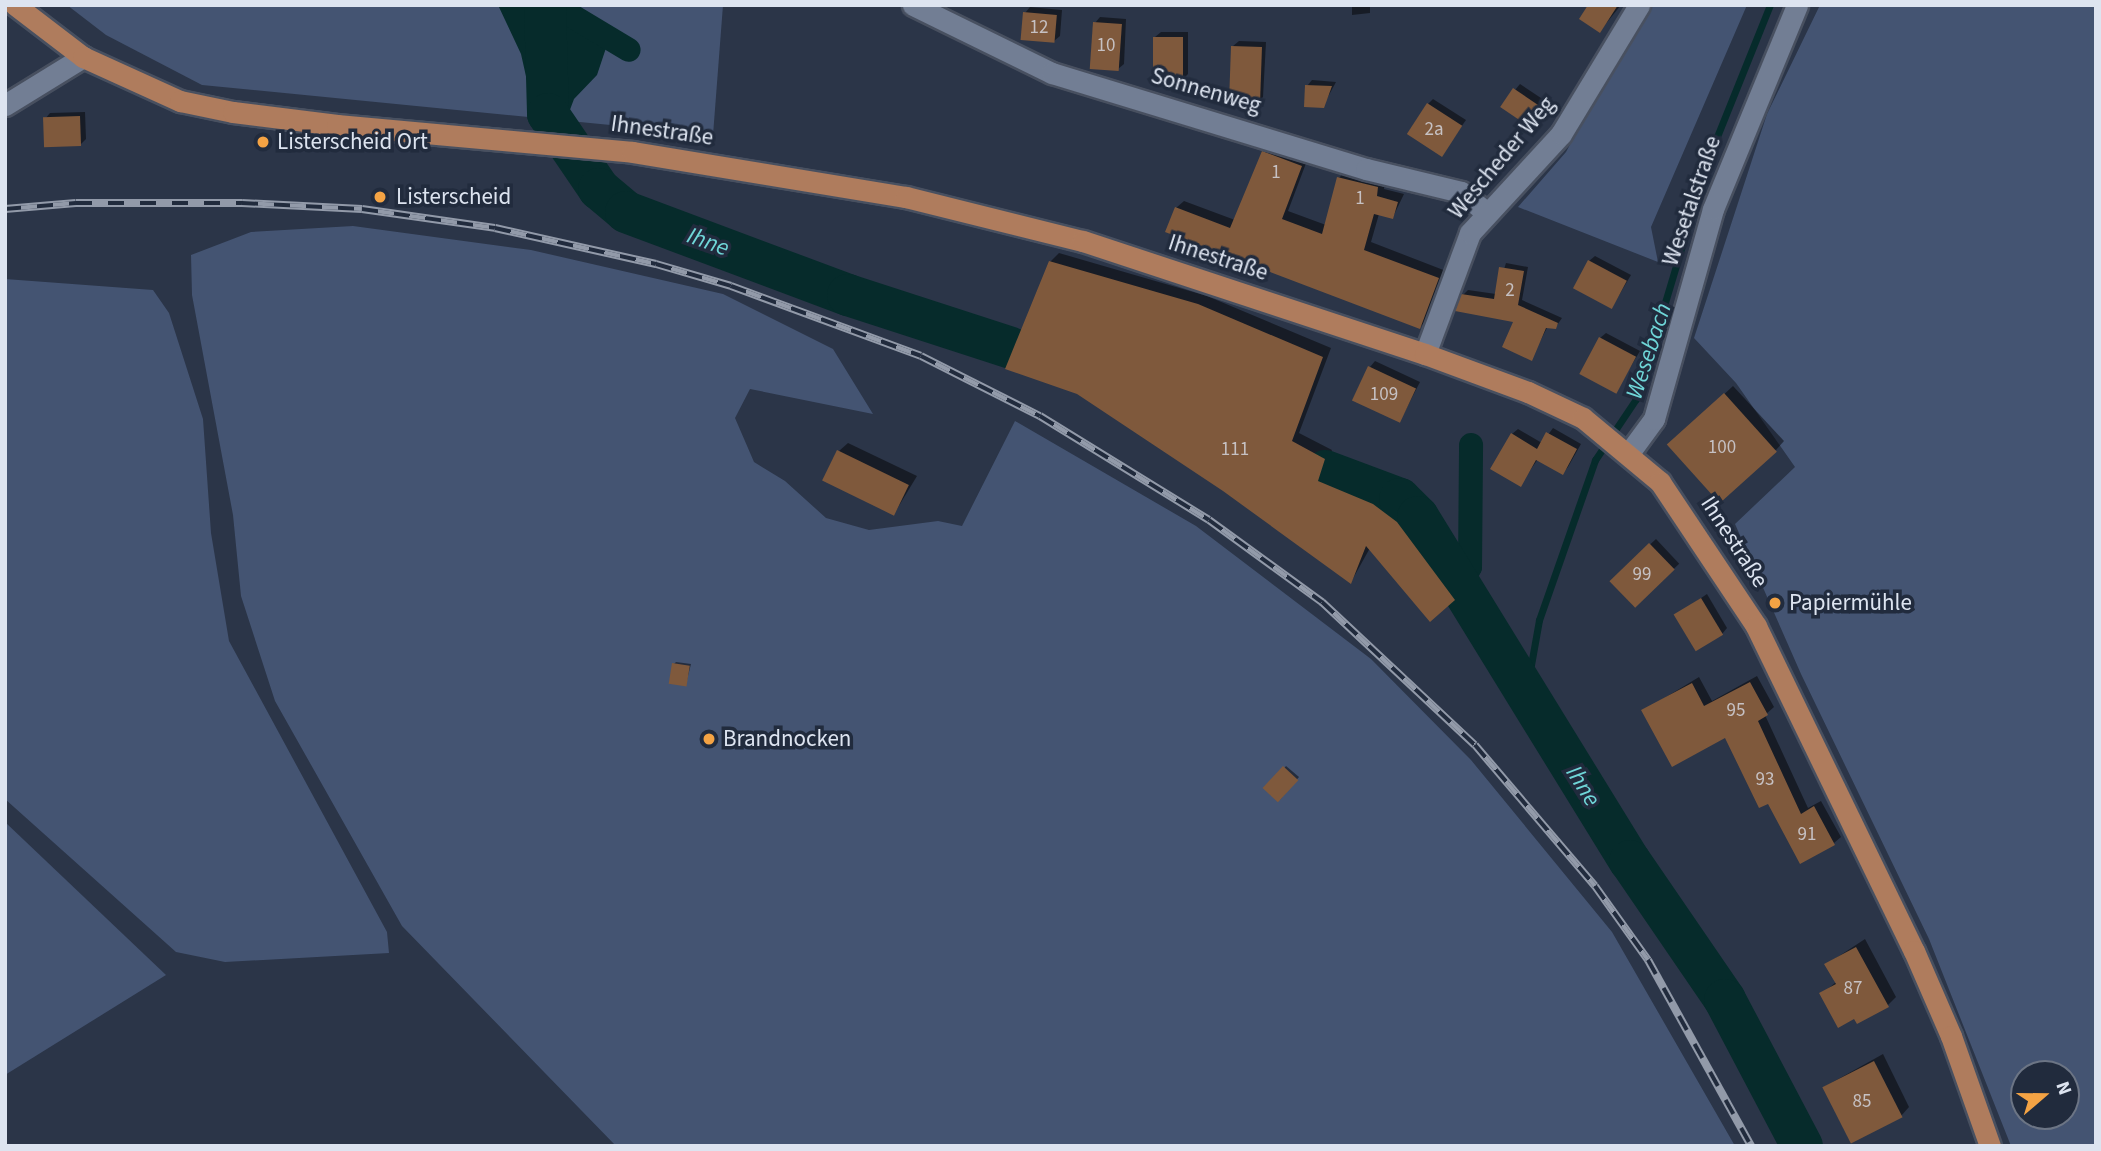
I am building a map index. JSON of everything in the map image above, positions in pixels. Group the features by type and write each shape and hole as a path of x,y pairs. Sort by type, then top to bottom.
{"main road":[{"name":"Ihnestraße","path":"15,5 83,57 180,100 233,112 607,149 905,197 1083,241 1425,354 1556,404 1617,443 1681,509 1756,626 1914,951 1951,1036 1990,1146"}],"street":[{"name":"Sonnenweg","path":"913,5 1052,73 1366,169 1450,188 1467,196 1487,213"},
{"name":"Wescheder Weg","path":"1425,354 1470,233 1561,135 1639,5"},
{"name":"Wesetalstraße","path":"1617,443 1654,419 1713,209 1797,5"},
{"path":"5,105 83,57"}],"shaded area":[{"path":"67,5 723,5 713,135 202,85 106,35"},
{"path":"498,5 531,5 606,48 597,75 574,99 568,115 534,112 521,54"},
{"path":"1645,5 1747,5 1651,227 1658,262 1518,207 1566,152"},
{"path":"1820,5 2096,5 2096,1146 2011,1146 1929,939 1801,674 1735,524 1795,467 1736,383 1694,338 1767,114"},
{"path":"353,226 531,250 723,294 833,349 873,414 750,389 735,418 754,462 785,481 826,518 869,530 938,521 962,526 1015,421 1196,526 1371,659 1471,760 1612,932 1735,1146 616,1146 402,926 275,701 241,596 233,515 192,295 191,255 251,232"},
{"path":"5,279 153,290 169,313 203,419 211,533 229,641 387,932 389,953 225,962 176,952 5,799"},
{"path":"5,822 166,975 5,1075"}],"building":[{"path":"1588,5 1618,5 1600,33 1579,19"},
{"path":"1023,12 1057,15 1054,43 1021,40"},
{"path":"1093,22 1122,24 1119,71 1090,69"},
{"path":"1153,37 1183,37 1183,81 1153,81"},
{"path":"1231,46 1262,47 1260,103 1229,102"},
{"path":"1305,85 1332,86 1324,108 1304,107"},
{"path":"1513,88 1540,106 1527,125 1500,107"},
{"path":"1427,103 1462,126 1442,157 1407,134"},
{"path":"80,116 81,146 44,147 43,117"},
{"path":"1262,151 1302,166 1282,219 1322,234 1337,177 1378,187 1377,196 1398,202 1393,219 1374,214 1364,250 1439,278 1420,329 1165,232 1175,207 1230,228"},
{"path":"1588,260 1627,281 1612,309 1573,288"},
{"path":"1049,261 1198,304 1323,357 1292,441 1325,459 1318,481 1373,504 1397,522 1455,600 1430,622 1366,546 1351,584 1223,491 1077,394 1005,369"},
{"path":"1499,267 1524,271 1518,305 1558,323 1556,329 1546,328 1532,361 1502,347 1513,322 1455,311 1461,294 1494,299"},
{"path":"1599,337 1636,357 1616,394 1579,374"},
{"path":"1368,366 1416,388 1400,423 1352,400"},
{"path":"1724,393 1777,452 1720,503 1667,445"},
{"path":"1546,432 1577,449 1563,475 1536,460 1521,487 1490,469 1511,433 1537,449"},
{"path":"837,450 909,485 894,516 822,481"},
{"path":"1649,543 1675,570 1635,608 1609,581"},
{"path":"1701,598 1723,635 1696,651 1674,614"},
{"path":"672,663 690,666 686,687 669,684"},
{"path":"1750,682 1768,715 1758,721 1801,814 1814,806 1835,845 1800,864 1768,804 1759,808 1725,738 1672,767 1641,710 1692,683 1704,706"},
{"path":"1283,766 1298,780 1278,802 1263,788"},
{"path":"1856,947 1889,1007 1857,1024 1854,1019 1838,1028 1819,993 1836,984 1824,964"},
{"path":"1874,1061 1903,1117 1851,1143 1822,1087"}],"waterway":[{"name":"Ihne","path":"545,5 548,114 599,189 626,212 848,295 1011,348"},
{"path":"554,5 629,50"},
{"name":"Wesebach","path":"1526,693 1539,620 1595,460 1636,399 1708,159 1770,5"},
{"path":"1461,584 1470,567 1471,445"},
{"name":"Ihne","path":"1325,471 1400,499 1418,517 1630,861 1725,1000 1802,1146"}],"railway":[{"path":"5,209 76,203 242,203 362,209 495,228 656,264 731,286 921,356 1040,416 1209,520 1322,602 1475,745 1595,886 1648,960 1751,1146"}],"place":[{"name":"Listerscheid Ort","path":"263,142"},
{"name":"Listerscheid","path":"380,197"},
{"name":"Papiermühle","path":"1775,603"},
{"name":"Brandnocken","path":"709,739"}]}
